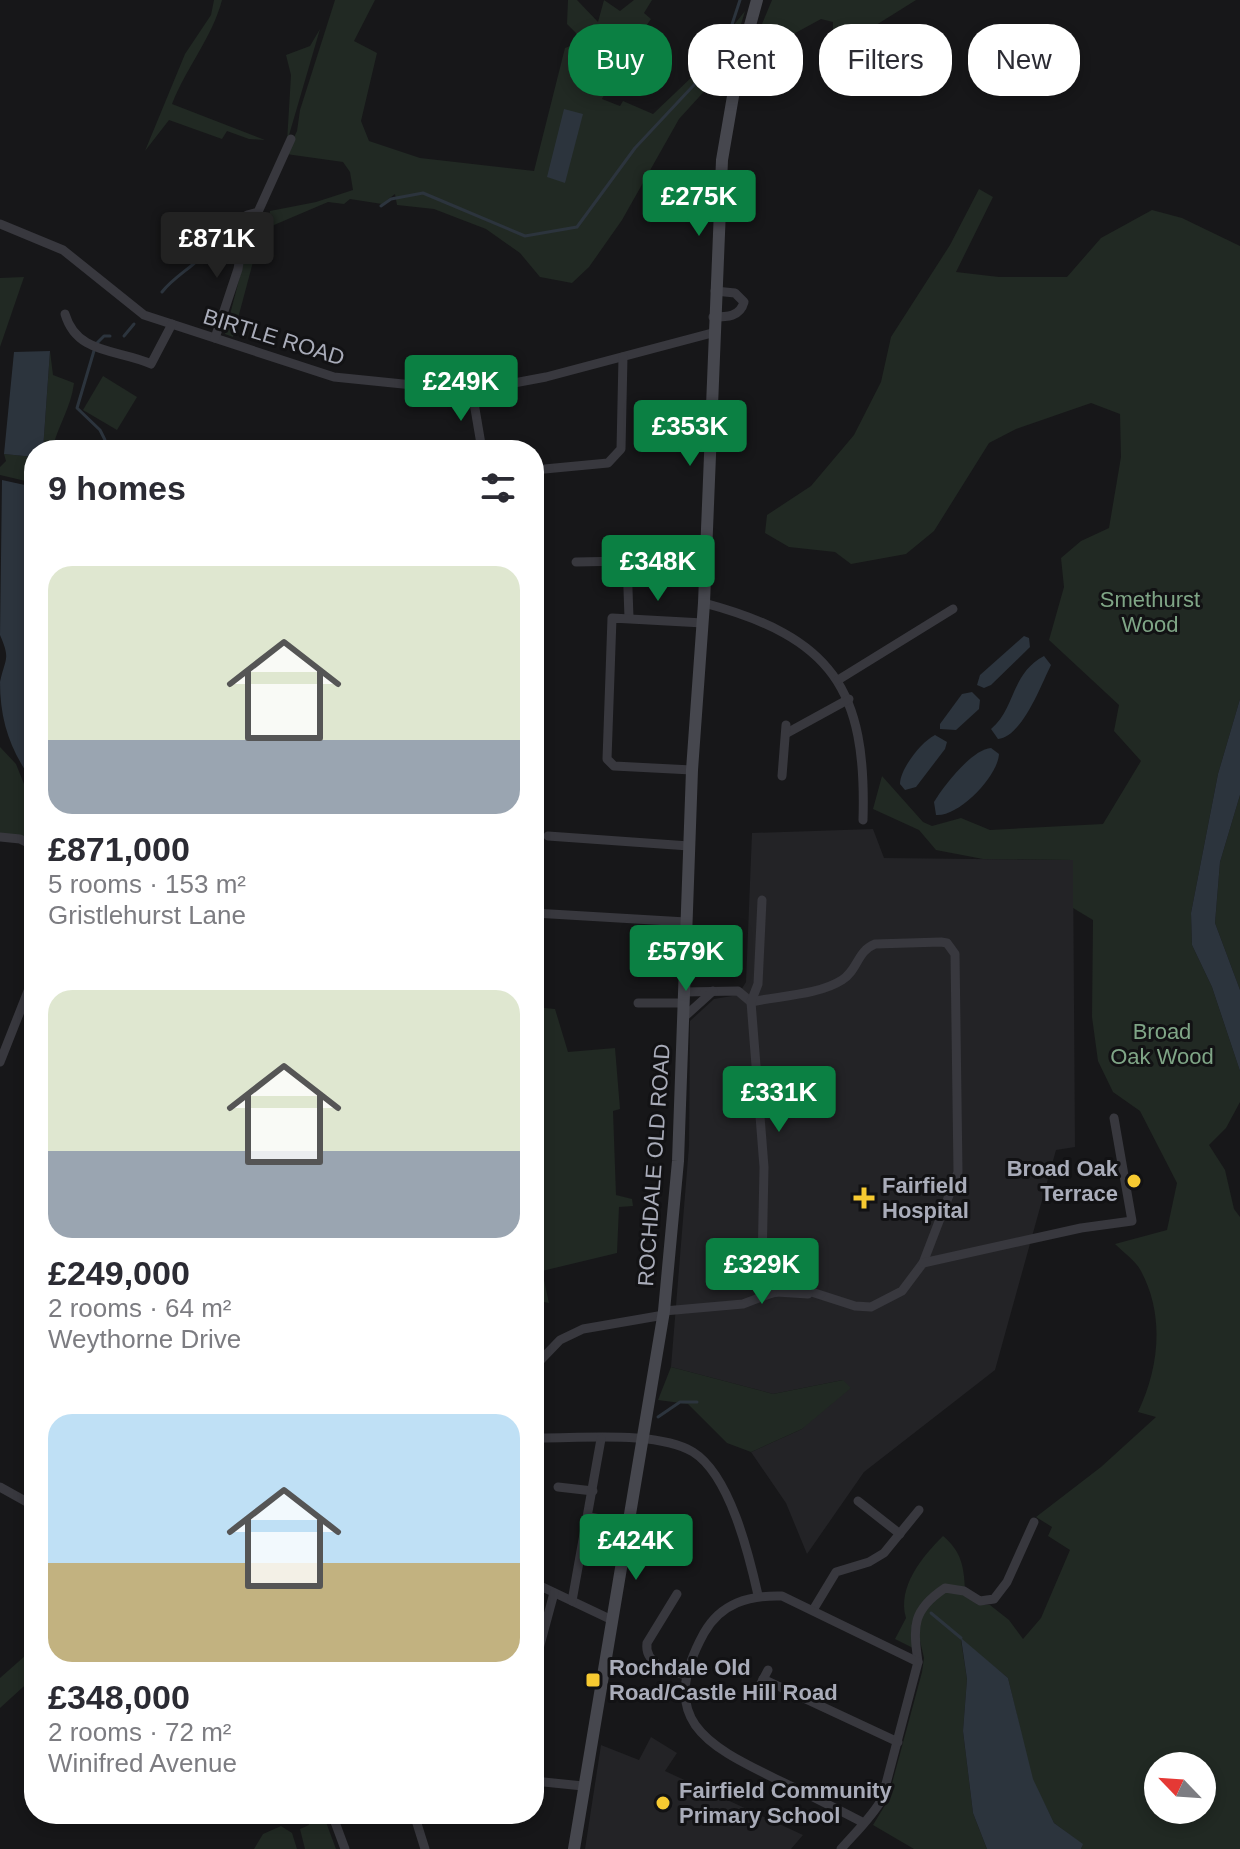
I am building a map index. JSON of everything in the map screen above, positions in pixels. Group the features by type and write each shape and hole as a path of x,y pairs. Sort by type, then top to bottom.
{"main road":[{"name":"ROCHDALE OLD ROAD","path":"574,1849 664,1313 678,1161 692,770 704,603 712,333 722,160 737,73 757,0"}],"street":[{"path":"215,338 238,269 247,215 258,212 291,139"},
{"name":"BIRTLE ROAD","path":"0,224 63,250 144,315 334,377 472,391 546,377 712,333"},
{"path":"713,317 732,316 744,302 735,293 715,291"},
{"path":"65,314 73,334 89,346 151,364 172,324"},
{"path":"544,469 608,463 621,449 623,357"},
{"path":"472,391 480,440"},
{"path":"576,562 627,561 629,618"},
{"path":"704,603 783,631 810,650 838,680 849,699 860,736 864,777 863,820"},
{"path":"838,680 953,609"},
{"path":"692,770 614,766 607,759 612,618 703,623"},
{"path":"782,776 787,729 849,699"},
{"path":"548,836 689,846"},
{"path":"0,837 24,841"},
{"path":"736,1304 749,1296 762,1266 764,1167 751,1002 758,984 762,900"},
{"path":"544,914 686,922"},
{"path":"751,1002 838,982 851,972 858,950 875,944 941,942 947,943 955,954 958,1172 923,1263 902,1291 881,1304 859,1307 796,1287 776,1263 762,1266"},
{"path":"638,1003 713,991 738,991 751,1002"},
{"path":"683,1019 713,991"},
{"path":"0,1062 24,1001"},
{"path":"923,1263 1081,1228 1132,1221 1114,1118"},
{"path":"544,1357 560,1340 583,1329 664,1313 751,1303 785,1285 786,1274"},
{"path":"757,1281 762,1289 775,1292 820,1295"},
{"path":"544,1438 645,1440 677,1445 694,1453 709,1467 742,1527 758,1595"},
{"path":"572,1601 601,1439"},
{"path":"0,1487 24,1500"},
{"path":"558,1487 571,1492 593,1491"},
{"path":"858,1501 900,1534"},
{"path":"813,1610 836,1572 869,1562 884,1553 919,1510"},
{"path":"589,1517 628,1524"},
{"path":"841,1849 882,1799 918,1662 913,1628 925,1601 945,1588 964,1591 980,1601 994,1599 1007,1582 1034,1522"},
{"path":"544,1588 612,1620"},
{"path":"544,1630 554,1593"},
{"path":"677,1594 646,1652 651,1661 686,1675"},
{"path":"864,1823 716,1748 699,1731 688,1710 686,1675 698,1643 714,1619 730,1605 758,1595 782,1596 918,1662"},
{"path":"758,1689 765,1674 898,1742"},
{"path":"544,1782 583,1786"},
{"path":"336,1824 345,1849"},
{"path":"417,1824 425,1849"}],"shaded area":[{"path":"564,109 583,114 565,183 547,177"},
{"path":"50,351 44,440 24,440 24,456 4,454 14,352"},
{"path":"2,480 24,485 24,768 8,736 2,710 0,682 6,655 0,635"},
{"path":"1024,636 1029,638 1030,647 991,685 984,688 977,685 980,675"},
{"path":"1044,656 1051,665 1030,709 1015,729 998,739 991,729 1005,712 1025,672"},
{"path":"972,692 980,700 979,709 956,730 940,729 940,724 962,694"},
{"path":"1240,699 1240,795 1220,862 1215,923 1240,990 1240,1071 1212,987 1192,945 1191,913 1218,774"},
{"path":"935,735 947,742 945,749 916,787 905,790 900,784 907,764"},
{"path":"991,748 999,754 997,763 976,794 955,809 936,815 934,802 951,779 975,755"},
{"name":"Fairfield Hospital","path":"873,829 884,858 1073,860 1075,1147 1056,1150 995,1370 864,1472 807,1554 786,1503 751,1452 802,1429 843,1380 773,1394 671,1367 689,1146 690,1021 714,999 738,995 746,982 752,833"},
{"path":"961,1638 1008,1678 1033,1779 1054,1823 1083,1844 1081,1849 987,1849 973,1813 963,1731 967,1679"},
{"name":"Fairfield Community Primary School","path":"651,1737 677,1753 665,1771 803,1835 791,1849 585,1849 601,1745 639,1760"}],"green space":[{"path":"214,0 222,0 218,14 172,104 265,140 249,139 227,131 222,139 169,120 145,151 185,54 211,15"},
{"path":"335,0 375,0 354,41 377,53 361,121 369,141 420,158 534,171 565,48 568,47 568,96 604,96 602,99 620,106 623,101 653,114 688,81 688,96 700,96 679,119 622,220 589,267 572,283 540,277 520,253 486,229 434,209 397,205 395,194 382,204 350,199 344,204 328,202 267,228 253,262 233,337 225,334 248,245 251,218 269,216 270,211 316,202 353,190 350,172 343,162 286,154 297,131 300,110"},
{"path":"568,0 577,0 598,22 604,0 620,11 634,0 652,0 644,13 651,19 647,24 568,25 567,24"},
{"path":"772,0 916,0 878,24 833,24 821,19 803,29 803,24 762,24"},
{"path":"745,11 741,24 735,24"},
{"path":"320,29 287,142 291,75 286,55 310,46"},
{"path":"979,189 993,197 956,272 999,277 1067,277 1101,238 1152,210 1182,218 1240,246 1240,699 1218,774 1191,913 1192,945 1212,987 1240,1071 1240,1102 1226,1128 1209,1145 1225,1170 1234,1209 1240,1217 1240,1849 1081,1849 1082,1844 1054,1823 1032,1779 1008,1678 961,1640 967,1679 963,1731 973,1813 987,1849 914,1849 873,1825 887,1802 922,1672 924,1658 917,1628 927,1604 945,1592 962,1594 978,1605 990,1605 1009,1620 1023,1639 1041,1618 1070,1550 1048,1536 1052,1527 1036,1517 1101,1467 1156,1417 1138,1412 1155,1360 1154,1306 1139,1267 1115,1244 1167,1230 1177,1183 1140,1111 1113,1092 1098,1061 1092,1017 1093,920 1073,908 1073,860 983,859 936,850 919,830 873,809 882,776 923,822 932,826 961,818 990,830 1103,824 1141,761 1114,731 1119,705 1049,640 1064,587 1061,558 1081,541 1109,528 1121,457 1120,414 1091,403 1016,429 989,443 934,531 906,554 851,564 835,552 789,547 765,533 767,515 811,486 854,435 881,382 891,337 950,245"},
{"path":"24,277 0,347 0,278"},
{"path":"50,351 53,375 74,383 55,440 44,440"},
{"path":"103,376 137,397 117,430 83,410"},
{"path":"4,454 24,456 24,481 0,475 0,467 6,461"},
{"path":"0,747 16,764 24,784 24,840 0,834"},
{"path":"1240,795 1240,990 1215,923 1220,862"},
{"path":"544,1008 555,1009 568,1052 615,1048 620,1109 613,1111 616,1195 632,1199 633,1206 619,1207 617,1253 544,1271"},
{"path":"544,1280 549,1303 544,1302"},
{"path":"671,1367 773,1394 843,1380 851,1388 802,1429 751,1452 727,1443 688,1404 658,1400"},
{"path":"943,1536 954,1547 960,1560 965,1589 944,1585 929,1598 918,1612 912,1628 913,1648 895,1639 906,1618 905,1595 913,1573"},
{"path":"24,1657 24,1686 0,1708 0,1678"},
{"path":"327,1824 336,1849 305,1849 300,1829"},
{"path":"281,1826 292,1833 297,1849 254,1849 263,1834"}],"waterway":[{"path":"381,206 391,199 423,193 525,236 577,227 635,148 722,55 740,0"},
{"path":"240,225 271,219"},
{"path":"162,292 211,244"},
{"path":"124,336 134,324"},
{"path":"105,440 100,430 77,408 96,344 104,336 110,336"},
{"path":"658,1417 680,1402 697,1402"},
{"path":"931,1613 961,1638"}],"place":[{"name":"Broad Oak Terrace","path":"1134,1181"},
{"name":"Fairfield Hospital","path":"864,1198"},
{"name":"Rochdale Old Road/Castle Hill Road","path":"593,1680"},
{"name":"Fairfield Community Primary School","path":"663,1803"}],"park label":[{"name":"Smethurst Wood","path":"1150,612"},
{"name":"Broad Oak Wood","path":"1162,1044"}]}
